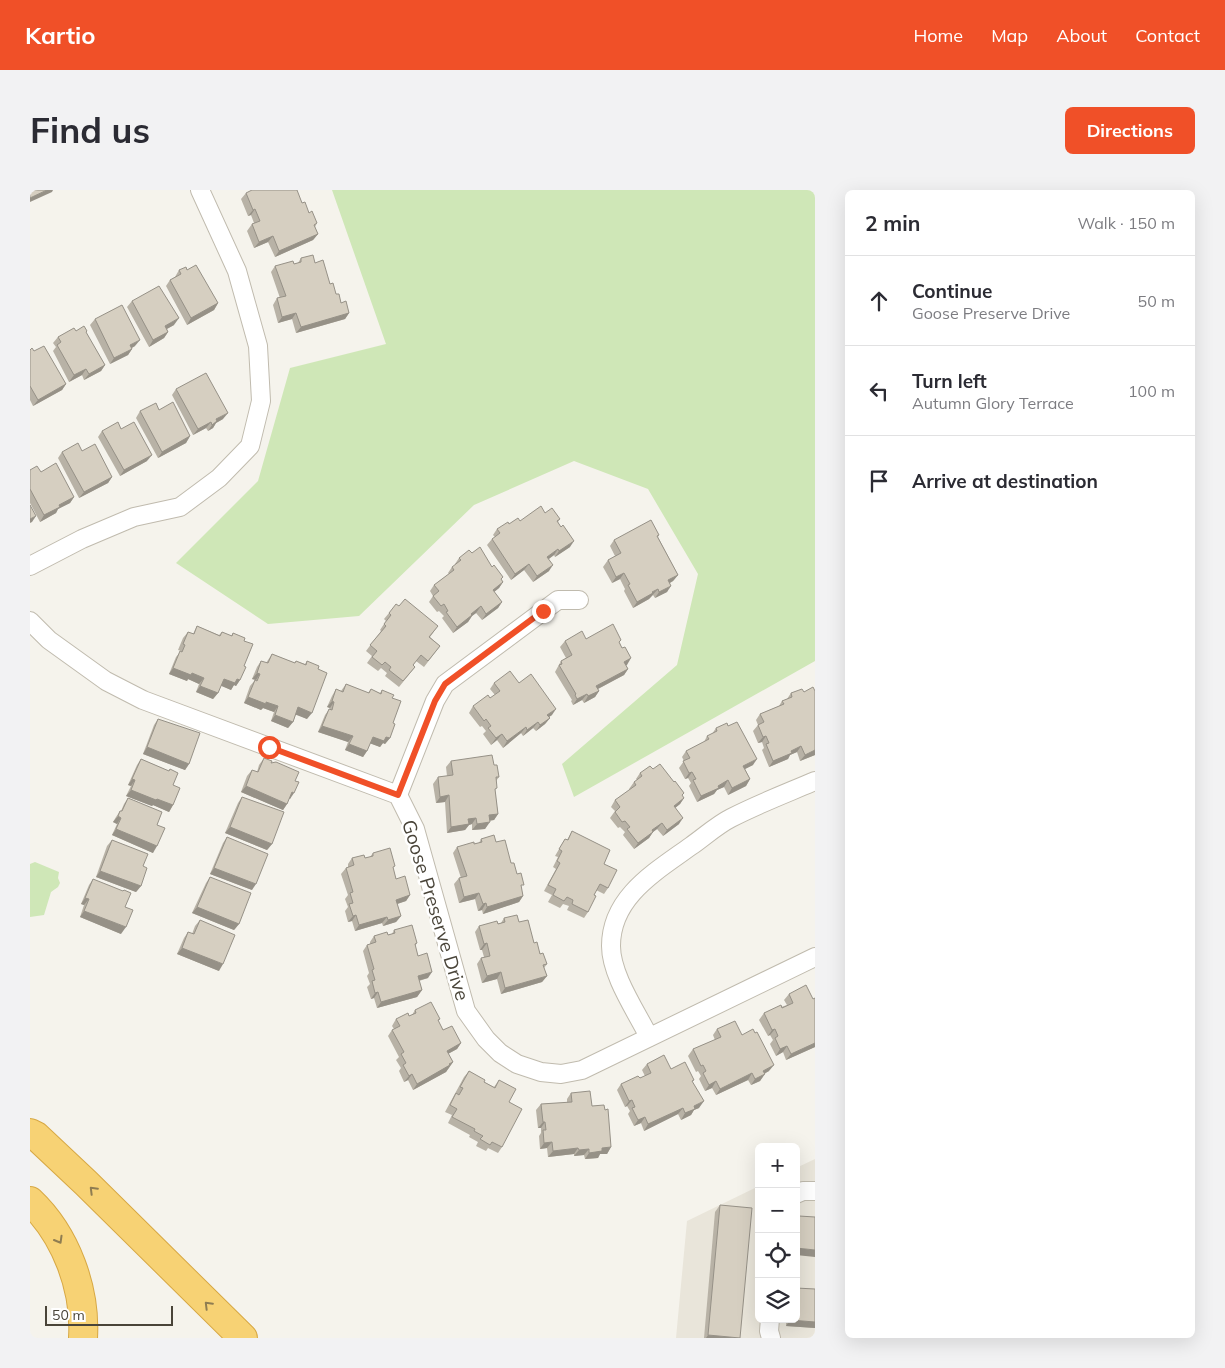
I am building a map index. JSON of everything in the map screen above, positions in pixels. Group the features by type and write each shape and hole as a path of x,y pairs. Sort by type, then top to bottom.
{"highway":[{"path":"30,1133 36,1136 86,1183 243,1338"},
{"path":"30,1201 52,1228 67,1253 78,1281 84,1325 83,1338"}],"street":[{"path":"30,566 82,539 134,517 180,507 219,478 250,446 261,401 258,346 237,271 200,190"},
{"path":"398,795 435,701 445,684 558,600 579,600"},
{"name":"Goose Preserve Drive","path":"30,621 49,640 106,681 143,700 398,795 415,829 466,1011 486,1039 500,1053 517,1064 541,1072 561,1074 582,1070 815,957"},
{"path":"650,1037 614,965 611,947 613,928 620,907 646,878 730,818 815,781"},
{"path":"800,1192 803,1190 815,1191"},
{"path":"770,1323 770,1338"}],"shaded area":[{"path":"815,1159 815,1338 676,1338 687,1221 755,1188 755,1323 800,1323 800,1166"}],"green space":[{"path":"332,190 815,190 815,661 574,797 562,764 677,665 698,574 648,489 574,461 474,505 359,616 268,624 176,563 258,481 290,368 386,344"},
{"path":"35,862 59,872 58,878 60,883 51,892 44,915 30,917 30,864"}],"building":[{"path":"30,190 47,190 30,198"},
{"path":"252,190 297,190 302,203 305,202 309,213 312,211 317,223 314,225 318,234 279,251 273,236 259,242 252,224 260,221 246,193"},
{"path":"313,255 315,263 323,260 330,284 333,283 341,303 346,301 349,313 301,327 296,313 282,317 277,298 286,296 275,266 293,261 294,264 301,262 301,258"},
{"path":"196,265 218,303 191,318 170,280 181,274 179,270 186,267 187,270"},
{"path":"159,286 179,318 165,326 168,332 153,340 132,301"},
{"path":"122,305 140,340 130,345 132,349 114,358 95,319"},
{"path":"84,326 105,365 89,374 86,369 74,375 57,345 61,342 58,337 74,328 76,331"},
{"path":"44,346 66,384 38,400 30,386 30,350 32,348 34,351"},
{"path":"206,373 228,413 216,419 217,421 212,425 211,422 198,429 176,389"},
{"path":"173,402 190,436 162,452 140,411 156,403 159,410"},
{"path":"118,422 121,429 134,422 152,455 124,470 102,431"},
{"path":"78,443 82,451 95,444 112,477 84,492 62,452"},
{"path":"56,463 74,497 44,515 30,489 30,470 37,466 41,472"},
{"path":"30,505 36,516 30,519"},
{"path":"541,506 545,513 552,508 560,519 557,521 561,527 563,525 574,541 547,557 553,565 537,576 529,564 515,574 492,539 500,533 497,529 518,518 520,521"},
{"path":"651,520 659,535 657,536 678,575 668,580 671,586 659,592 658,589 637,602 624,573 616,577 608,560 621,553 614,540"},
{"path":"480,547 492,567 494,565 503,577 501,579 503,582 493,590 502,602 486,614 481,606 457,627 446,612 448,611 444,604 441,606 433,596 439,591 434,585 454,570 452,567 461,560 459,558 469,550 472,553"},
{"path":"405,599 438,626 429,637 440,646 428,661 421,655 413,665 415,667 403,681 389,670 391,667 385,662 382,665 372,657 377,651 370,645 386,626 384,624 391,615 389,613 396,604 399,606"},
{"path":"613,624 621,640 619,642 622,648 625,647 631,658 624,662 628,669 596,686 599,691 577,699 559,665 562,664 561,661 572,655 565,641 582,631 586,639"},
{"path":"197,626 220,636 222,632 232,636 233,633 245,638 244,641 253,644 240,680 237,679 235,683 224,679 218,693 200,686 204,678 173,668 180,651 182,652 185,645 183,644 188,632 194,634"},
{"path":"272,654 295,663 296,661 306,665 307,661 319,666 318,669 327,673 312,713 298,707 293,722 275,715 278,706 266,702 266,704 248,697 255,680 257,681 260,674 257,673 261,661 268,663"},
{"path":"510,671 519,683 531,674 556,709 547,715 550,718 540,725 538,722 527,730 526,727 507,741 502,734 496,738 488,728 491,726 486,719 484,721 473,706 488,695 490,698 500,691 494,683"},
{"path":"346,684 369,693 371,689 381,694 382,690 394,695 392,698 401,701 390,738 386,737 384,741 373,737 367,751 349,744 353,736 322,726 329,709 332,710 334,702 332,701 336,689 343,692"},
{"path":"813,687 815,691 815,750 805,755 801,746 791,751 792,753 773,761 766,744 769,743 766,736 763,737 758,725 764,722 760,714 784,704 782,701 792,697 791,693 802,689 804,692"},
{"path":"158,719 200,733 189,764 147,747"},
{"path":"737,722 757,759 743,766 750,779 732,788 728,780 718,786 719,788 701,796 693,780 696,779 692,772 689,773 683,761 690,758 686,751 709,739 707,736 717,731 716,728 727,723 728,726"},
{"path":"492,755 494,765 497,765 499,777 496,777 497,788 495,789 498,814 489,815 490,822 477,824 476,818 468,819 469,824 451,827 449,795 440,797 438,777 453,775 451,761"},
{"path":"264,758 272,761 271,763 276,762 299,772 295,781 299,782 287,804 246,786 252,770 258,772"},
{"path":"141,759 178,773 173,785 180,788 173,805 131,790 135,780 132,779"},
{"path":"660,764 684,793 682,795 684,798 674,806 683,818 667,830 662,823 638,843 627,829 630,827 625,821 622,822 615,812 620,807 615,800 636,785 634,782 642,776 640,773 650,766 653,769"},
{"path":"242,797 284,812 272,844 230,827"},
{"path":"128,798 162,812 157,825 165,828 157,846 116,829 121,818 118,816"},
{"path":"572,831 610,850 604,864 617,870 608,888 600,884 588,912 572,904 573,900 567,897 564,901 553,895 556,889 548,885 560,863 557,861 562,851 559,849 565,839 568,840"},
{"path":"494,835 496,842 505,840 511,863 514,863 517,874 521,873 524,885 521,885 523,896 487,907 486,903 483,904 479,893 464,897 459,878 467,876 457,847 474,842 474,844 482,842 481,839"},
{"path":"227,837 268,854 256,884 214,868"},
{"path":"112,840 148,854 143,866 147,868 141,886 100,871"},
{"path":"390,848 396,879 405,876 410,895 396,900 401,916 388,920 387,917 359,925 356,915 353,916 349,904 353,903 350,893 353,892 346,868 354,865 352,858 364,855 365,858 373,856 373,853"},
{"path":"210,877 251,893 239,924 197,907"},
{"path":"93,879 131,893 125,907 133,910 126,927 84,911 89,899 85,898"},
{"path":"517,915 519,922 528,920 534,943 537,942 540,954 543,953 547,964 543,965 547,976 505,988 501,972 487,976 481,958 490,956 487,943 484,944 479,926 497,921 498,924 505,922 504,918"},
{"path":"200,920 235,935 223,964 182,948 188,932 194,934"},
{"path":"412,925 418,956 427,953 432,972 418,976 422,990 381,1002 378,992 375,993 372,981 375,980 372,970 374,969 367,945 376,942 374,936 387,932 388,935 395,933 394,930"},
{"path":"806,985 813,999 815,998 815,1043 791,1054 787,1046 780,1049 775,1038 778,1036 775,1029 772,1030 764,1013 781,1005 782,1008 793,1003 789,994"},
{"path":"431,1002 440,1019 438,1020 443,1030 452,1026 461,1043 447,1051 453,1062 450,1065 417,1084 412,1074 409,1076 403,1065 406,1063 401,1054 404,1052 392,1030 400,1026 396,1019 408,1013 409,1016 416,1013 415,1010"},
{"path":"735,1021 742,1035 753,1029 755,1033 757,1032 774,1065 763,1071 765,1074 755,1079 752,1073 720,1089 716,1081 709,1085 703,1073 706,1071 703,1065 701,1066 693,1049 721,1037 717,1029"},
{"path":"664,1055 671,1069 685,1062 694,1080 692,1081 704,1101 694,1106 695,1109 685,1113 683,1108 648,1124 645,1117 638,1120 632,1108 635,1107 632,1100 629,1101 621,1084 638,1076 640,1078 651,1073 647,1064"},
{"path":"469,1071 495,1088 499,1080 516,1089 509,1102 522,1109 502,1147 492,1142 490,1145 480,1139 483,1136 474,1131 475,1129 452,1117 457,1109 450,1105 456,1093 459,1095 463,1088 460,1087"},
{"path":"590,1091 592,1106 604,1105 605,1110 608,1109 611,1147 589,1153 589,1149 579,1150 578,1148 553,1151 552,1142 544,1143 543,1130 546,1130 541,1104 572,1102 571,1093"},
{"path":"720,1205 752,1208 740,1338 708,1335"},
{"path":"800,1216 815,1217 815,1250 800,1248"},
{"path":"800,1288 815,1289 815,1322 800,1321"}],"route":[{"path":"269,747 398,795 435,701 445,684 543,611"}]}
